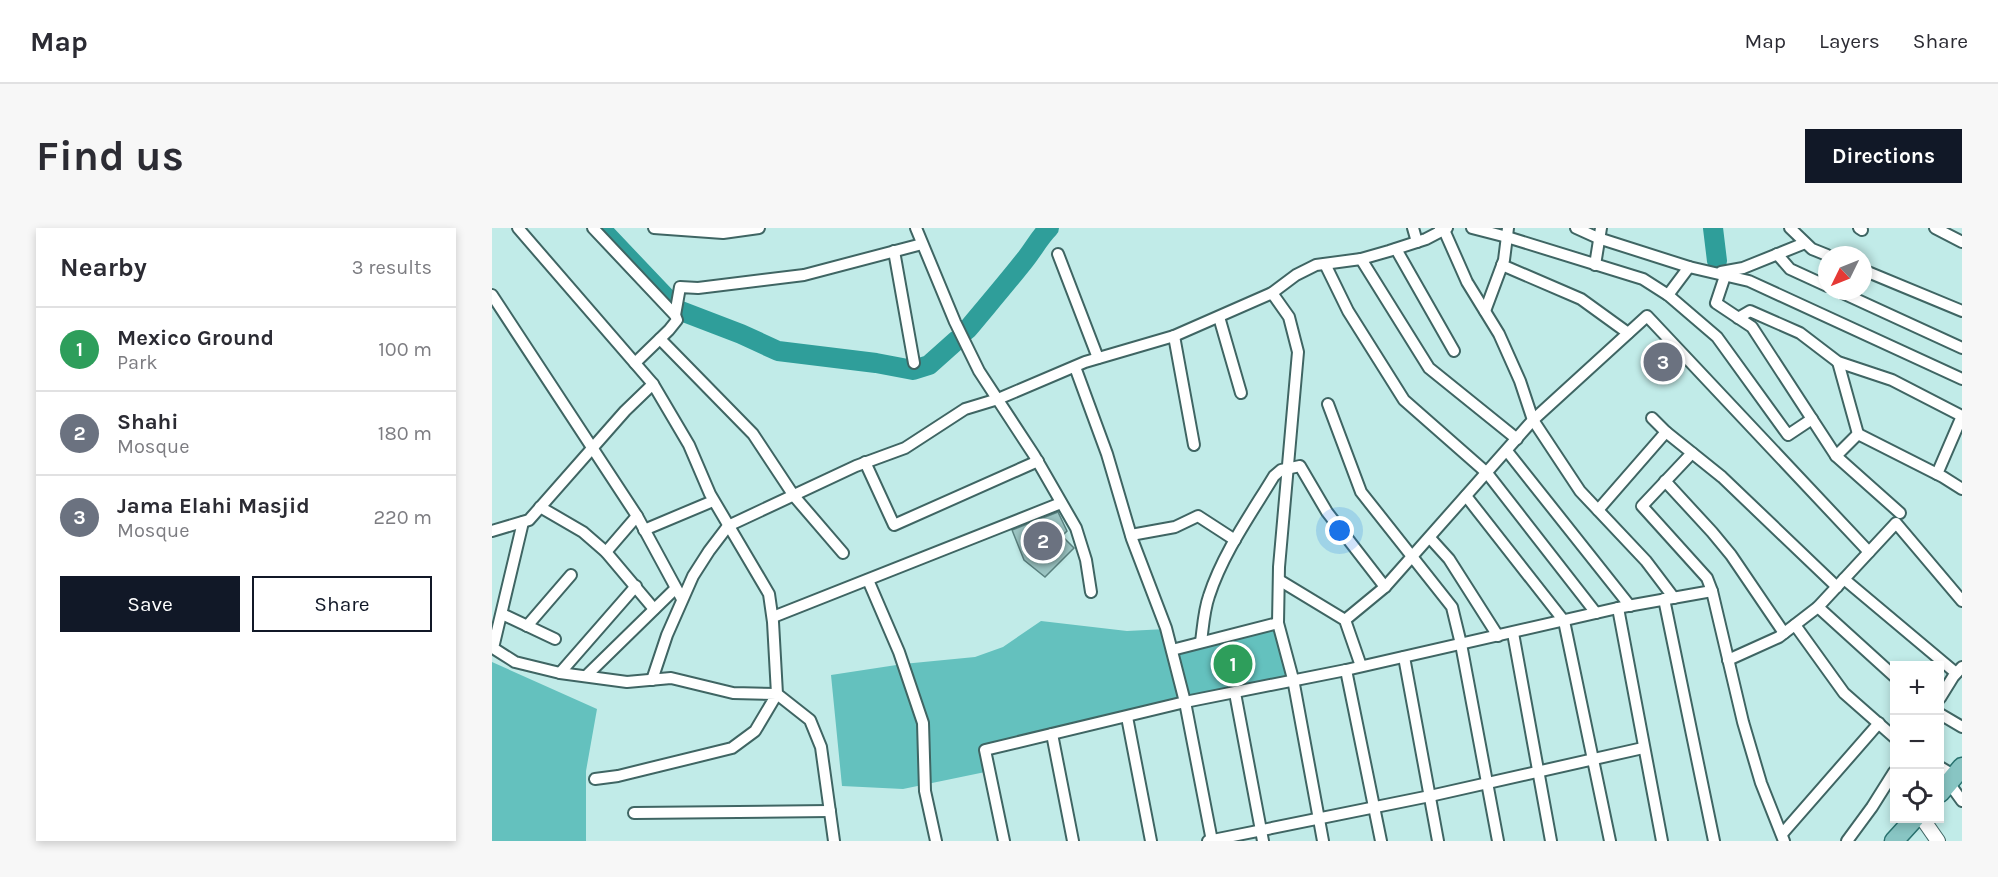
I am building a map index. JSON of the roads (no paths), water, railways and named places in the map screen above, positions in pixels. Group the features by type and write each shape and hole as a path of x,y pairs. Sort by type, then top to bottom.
{"main road":[{"path":"1894,841 1911,823"}],"street":[{"path":"518,228 653,384 689,445 713,501 769,594 773,617 777,694 755,731 732,748 618,776 595,779"},
{"path":"593,228 675,315"},
{"path":"654,228 723,233 759,228"},
{"path":"916,228 955,322 979,371 1038,461 1076,528 1086,560 1091,591"},
{"path":"1413,228 1417,242"},
{"path":"1472,228 1507,232 1595,265 1643,279 1668,295 1717,337 1788,435 1812,419"},
{"path":"1576,228 1599,233 1689,267 1749,281 1962,379"},
{"path":"1790,228 1804,243 1818,251"},
{"path":"1935,228 1962,242"},
{"path":"652,680 682,599 704,559 728,526 866,462 904,448 965,409 998,399 1098,358 1174,336 1272,293 1296,275 1316,265 1361,259 1417,242 1444,229 1467,282 1499,334 1520,381 1533,420 1580,491 1646,561 1669,598 1714,841"},
{"path":"1485,311 1502,265 1507,232"},
{"path":"1595,265 1599,233"},
{"path":"1720,274 1743,268 1804,243"},
{"path":"635,363 677,320 675,315 680,287 698,288 804,275 922,244"},
{"path":"1396,249 1454,351"},
{"path":"894,252 914,363"},
{"path":"1058,254 1098,358"},
{"path":"1777,254 1790,269 1818,282"},
{"path":"1361,259 1429,368 1517,439"},
{"path":"1325,264 1348,311 1404,400 1487,473 1596,613"},
{"path":"1502,265 1581,298 1628,333"},
{"path":"1668,295 1689,267"},
{"path":"1720,274 1716,303 1752,327 1836,456 1900,513"},
{"path":"1872,274 1962,311"},
{"path":"1272,293 1289,316 1299,352 1279,580 1278,624 1293,679 1323,841"},
{"path":"492,295 637,516 682,599"},
{"path":"1858,300 1962,348"},
{"path":"1738,318 1750,311 1800,333 1838,362 1892,380 1962,416 1936,474"},
{"path":"1345,620 1385,587 1533,420 1647,316 1869,552"},
{"path":"1219,317 1241,393"},
{"path":"1174,336 1194,445"},
{"path":"660,339 753,434 794,496 843,553"},
{"path":"1838,362 1858,434 1962,489"},
{"path":"1074,367 1107,454 1131,535 1166,628 1185,702 1210,841 1262,836 1319,819 1643,748"},
{"path":"492,531 529,520 593,447 653,384"},
{"path":"1328,404 1361,492 1452,607 1498,841"},
{"path":"1652,418 1730,484 1840,583 1959,670 1944,692"},
{"path":"1598,510 1666,432"},
{"path":"1836,456 1858,434"},
{"path":"1507,451 1630,606"},
{"path":"1692,453 1642,506 1707,578 1743,722 1761,783 1783,838 1879,723"},
{"path":"866,462 894,525 1038,461"},
{"path":"1201,642 1208,598 1218,573 1274,476 1281,470 1300,466 1327,512 1385,587"},
{"path":"1665,480 1731,555 1784,633"},
{"path":"1466,496 1564,621 1610,841"},
{"path":"644,530 713,501"},
{"path":"773,617 1061,503"},
{"path":"540,507 583,532 606,552 654,609"},
{"path":"606,552 637,516"},
{"path":"1131,535 1175,527 1198,516 1235,540"},
{"path":"523,522 493,648 515,662 560,673 627,682 671,678 734,693 777,694 810,720 821,747 834,841"},
{"path":"1728,660 1784,633 1818,607 1896,523 1961,597"},
{"path":"1430,537 1449,559 1498,636"},
{"path":"528,626 571,575"},
{"path":"868,580 899,652 923,723 925,791 936,841"},
{"path":"1279,580 1345,620 1361,666"},
{"path":"560,673 636,586"},
{"path":"586,676 675,588"},
{"path":"1005,841 985,750 1185,702 1346,670 1618,608 1712,591"},
{"path":"1818,607 1890,672"},
{"path":"1618,608 1662,841"},
{"path":"502,614 555,639"},
{"path":"1172,650 1278,624"},
{"path":"1795,625 1844,693 1890,733"},
{"path":"1513,633 1551,841"},
{"path":"1404,657 1438,841"},
{"path":"1346,670 1381,841"},
{"path":"1234,693 1262,836"},
{"path":"1942,715 1962,727"},
{"path":"1127,717 1151,841"},
{"path":"1052,734 1073,841"},
{"path":"1949,777 1962,801"},
{"path":"1848,841 1890,778"},
{"path":"634,813 830,811"},
{"path":"1925,823 1938,841"}],"waterway":[{"path":"600,228 672,304"},
{"path":"967,330 1049,228"},
{"path":"1713,228 1717,261"},
{"path":"681,311 778,351 913,370 929,365 957,340"}],"place":[{"name":"Jama Elahi Masjid","path":"1663,362"},
{"name":"Shahi","path":"1043,541"},
{"name":"Mexico Ground","path":"1233,664"}]}
